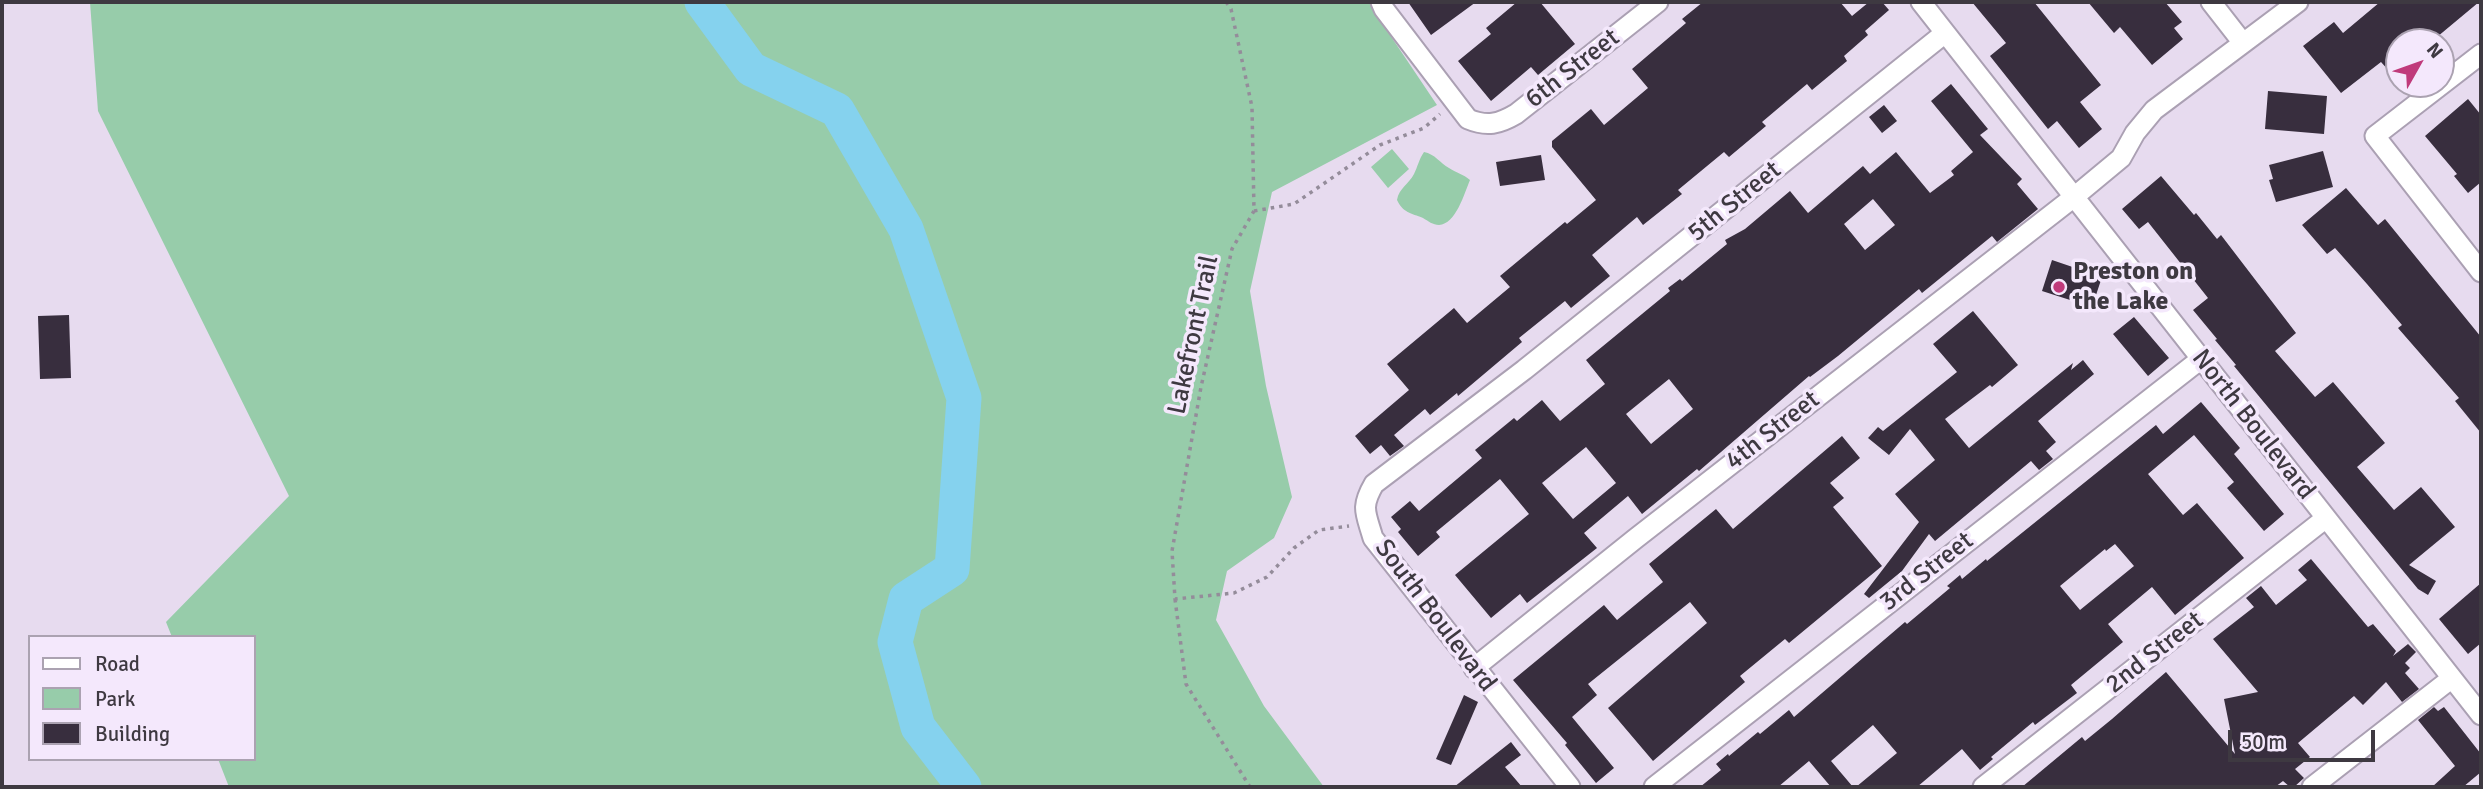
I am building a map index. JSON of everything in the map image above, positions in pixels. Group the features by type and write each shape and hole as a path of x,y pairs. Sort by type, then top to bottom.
{"street":[{"path":"1381,2 1454,101"},
{"name":"6th Street","path":"1454,101 1468,119 1482,125 1501,123 1517,114 1658,2"},
{"name":"North Boulevard","path":"1921,2 2481,716"},
{"path":"2211,2 2243,43"},
{"name":"4th Street","path":"1474,668 1646,530 2074,197 2121,158 2135,133 2154,110 2298,2"},
{"name":"5th Street","path":"1524,370 1945,33"},
{"path":"2481,54 2375,136 2481,272"},
{"name":"3rd Street","path":"1654,787 2201,359"},
{"name":"South Boulevard","path":"1524,370 1374,484 1364,506 1373,538 1570,787"},
{"name":"2nd Street","path":"1983,787 2326,518"},
{"path":"2312,787 2452,678"}],"path":[{"path":"1226,2 1231,9 1252,107 1254,211 1294,204 1380,145 1424,128 1454,101"},
{"name":"Lakefront Trail","path":"1250,787 1186,684 1172,551 1201,387 1232,248 1254,211"},
{"path":"1175,599 1234,593 1266,577 1294,548 1319,530 1369,523"}],"green space":[{"path":"90,2 1376,2 1392,38 1437,105 1272,192 1250,291 1266,386 1292,497 1274,538 1227,571 1216,620 1264,706 1324,787 229,787 219,761 256,761 256,635 171,635 166,622 289,496 98,111"},
{"path":"1392,149 1409,169 1388,188 1371,167"},
{"path":"1424,152 1470,180 1455,214 1450,220 1439,225 1408,212 1397,200"}],"building":[{"path":"1408,2 1476,2 1431,35"},
{"path":"1517,2 1540,2 1575,44 1538,75 1531,67 1491,101 1458,61 1491,34 1486,28"},
{"path":"1703,2 1840,2 1852,16 1869,2 1882,2 1889,10 1865,31 1868,35 1844,56 1847,61 1812,90 1807,84 1762,122 1766,126 1729,157 1724,152 1678,190 1682,194 1643,225 1637,217 1592,255 1610,276 1571,308 1565,301 1519,338 1522,342 1458,396 1457,393 1430,415 1425,409 1394,435 1404,446 1390,456 1381,445 1370,454 1355,436 1409,390 1387,364 1454,308 1467,323 1510,287 1500,276 1596,200 1552,147 1552,141 1591,109 1604,125 1648,88 1632,69 1686,23 1682,19"},
{"path":"1972,2 2034,2 2101,85 2080,102 2102,129 2079,148 2057,121 2048,129 1990,56 2006,43"},
{"path":"2088,2 2165,2 2182,22 2174,28 2183,39 2152,65 2120,27 2114,33"},
{"path":"2380,2 2479,2 2448,28 2385,28 2385,66 2381,62 2341,93 2303,46 2334,22 2343,33"},
{"path":"1951,84 1988,129 1980,135 2022,179 2017,184 2038,209 1997,242 1992,236 1922,293 1919,289 1838,356 1809,376 1699,471 1697,469 1642,514 1628,496 1584,533 1597,548 1527,603 1520,594 1491,618 1455,575 1529,514 1500,479 1436,532 1440,537 1418,556 1398,532 1401,529 1391,517 1410,501 1419,511 1482,458 1475,450 1514,418 1517,421 1542,400 1560,421 1605,384 1586,360 1670,291 1668,288 1680,279 1682,281 1727,244 1725,240 1745,229 1790,191 1808,213 1863,166 1870,174 1896,152 1930,193 1954,175 1951,171 1973,152 1931,101","holes":["1873,199 1895,225 1865,250 1844,224","1669,379 1693,409 1651,444 1626,414","1586,447 1616,483 1573,519 1542,483"]},
{"path":"2268,91 2327,96 2324,134 2265,129"},
{"path":"2468,99 2481,115 2481,182 2468,193 2454,176 2457,174 2425,136"},
{"path":"1884,105 1897,121 1882,133 1869,117"},
{"path":"2323,151 2333,187 2276,202 2269,180 2273,179 2269,165"},
{"path":"1541,155 1545,180 1500,186 1496,162"},
{"path":"2161,176 2217,239 2221,235 2296,333 2275,351 2315,397 2333,382 2385,443 2357,467 2394,510 2421,487 2455,527 2409,565 2436,581 2428,595 2418,589 2234,366 2236,365 2193,310 2208,298 2148,222 2139,229 2122,209"},
{"path":"2346,188 2378,225 2385,219 2481,337 2481,433 2455,401 2459,398 2398,328 2402,325 2367,284 2335,248 2327,254 2302,225"},
{"path":"2052,260 2102,277 2092,307 2042,291"},
{"path":"1973,311 2018,365 1992,387 1990,385 1945,419 1969,448 2073,363 2071,370 2083,360 2094,374 2038,421 2056,442 2046,451 2053,459 2039,470 2031,461 1935,541 1929,534 1902,571 1869,598 1864,594 1919,522 1895,494 1935,460 1910,429 1889,455 1868,438 1878,427 1883,431 1957,372 1933,344"},
{"path":"69,315 71,378 40,379 38,316"},
{"path":"2134,317 2169,358 2148,376 2113,334"},
{"path":"2201,402 2240,448 2234,454 2284,514 2264,531 2227,488 2234,482 2194,435 2148,474 2183,515 2197,503 2244,558 2175,615 2152,587 2108,624 2123,642 2071,685 2077,693 2035,725 2033,722 1991,757 1993,759 1980,770 1962,749 1917,787 1856,787 1897,753 1873,725 1831,761 1853,787 1831,787 1809,761 1778,787 1700,787 1721,770 1716,764 1728,754 1729,756 1758,732 1760,734 1789,710 1794,717 1905,622 1907,624 1950,588 1947,586 1960,575 1962,579 1986,559 1987,561 2156,425 2163,434","holes":["2115,544 2134,566 2080,610 2060,586"]},
{"path":"1842,436 1860,458 1830,483 1844,498 1833,507 1882,566 1789,643 1785,639 1740,676 1745,682 1653,761 1608,708 1707,623 1690,602 1588,684 1597,695 1572,717 1614,768 1596,783 1565,745 1567,743 1513,680 1604,605 1617,620 1663,582 1649,564 1716,509 1733,529"},
{"path":"2311,559 2368,627 2373,624 2396,651 2393,656 2408,644 2416,652 2405,663 2410,668 2405,673 2419,689 2402,702 2386,682 2363,705 2354,696 2298,743 2310,757 2295,769 2304,778 2294,787 2283,781 2275,787 2022,787 2082,737 2085,741 2166,672 2235,754 2224,699 2258,692 2213,639 2254,607 2246,598 2261,586 2276,605 2307,580 2298,570"},
{"path":"2481,583 2481,643 2468,654 2439,619"},
{"path":"1464,695 1478,702 1451,765 1436,759"},
{"path":"2434,707 2438,711 2444,707 2481,754 2481,772 2463,787 2432,787 2455,766 2418,720"},
{"path":"1511,742 1521,755 1505,767 1522,787 1454,787"}],"waterway":[{"path":"702,2 751,69 837,110 906,229 964,398 952,569 906,599 895,642 918,727 964,787"}],"place":[{"name":"Preston on the Lake","path":"2059,287"}]}
